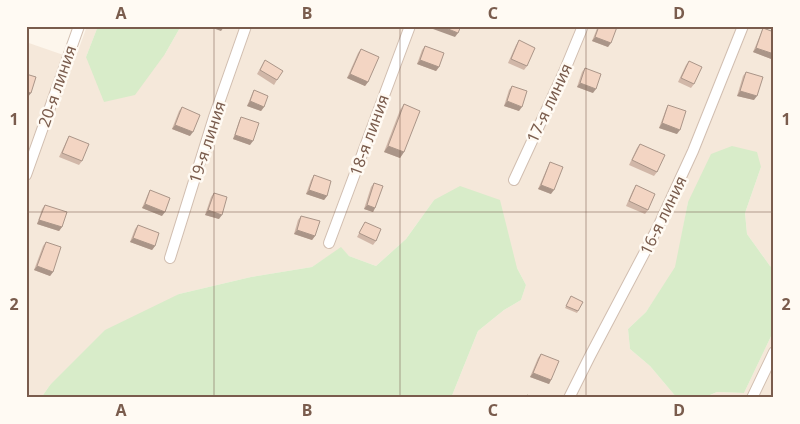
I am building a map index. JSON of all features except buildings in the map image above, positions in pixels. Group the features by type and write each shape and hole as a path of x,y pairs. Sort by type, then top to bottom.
{"street":[{"name":"20-я линия","path":"26,175 79,26"},
{"name":"19-я линия","path":"170,258 214,117 246,26"},
{"name":"18-я линия","path":"329,243 410,26"},
{"name":"17-я линия","path":"514,180 583,26"},
{"name":"16-я линия","path":"569,398 658,227 693,151 743,26"},
{"path":"752,398 774,352"}],"shaded area":[{"path":"87,26 98,26 86,57 165,54 181,26 774,26 774,268 770,266 747,234 745,213 761,167 688,202 676,267 646,312 628,329 630,349 650,366 677,398 451,398 478,331 504,310 521,300 526,285 517,268 434,200 406,239 376,266 349,256 341,248 312,267 251,277 179,294 50,385 41,398 26,398 26,42 75,59"},
{"path":"774,330 774,398 704,398 717,392 744,393"}],"green space":[{"path":"98,26 181,26 165,54 135,95 104,102 86,57"},
{"path":"732,146 757,152 761,167 745,213 747,234 770,266 774,268 774,330 744,393 717,392 703,398 677,398 650,366 630,349 628,329 646,312 675,267 688,202 711,154"},
{"path":"460,186 500,200 517,268 526,285 521,300 504,310 478,331 451,398 232,398 230,395 195,398 41,398 50,385 105,330 179,294 251,277 312,267 341,247 349,256 376,266 406,239 434,200"}]}
